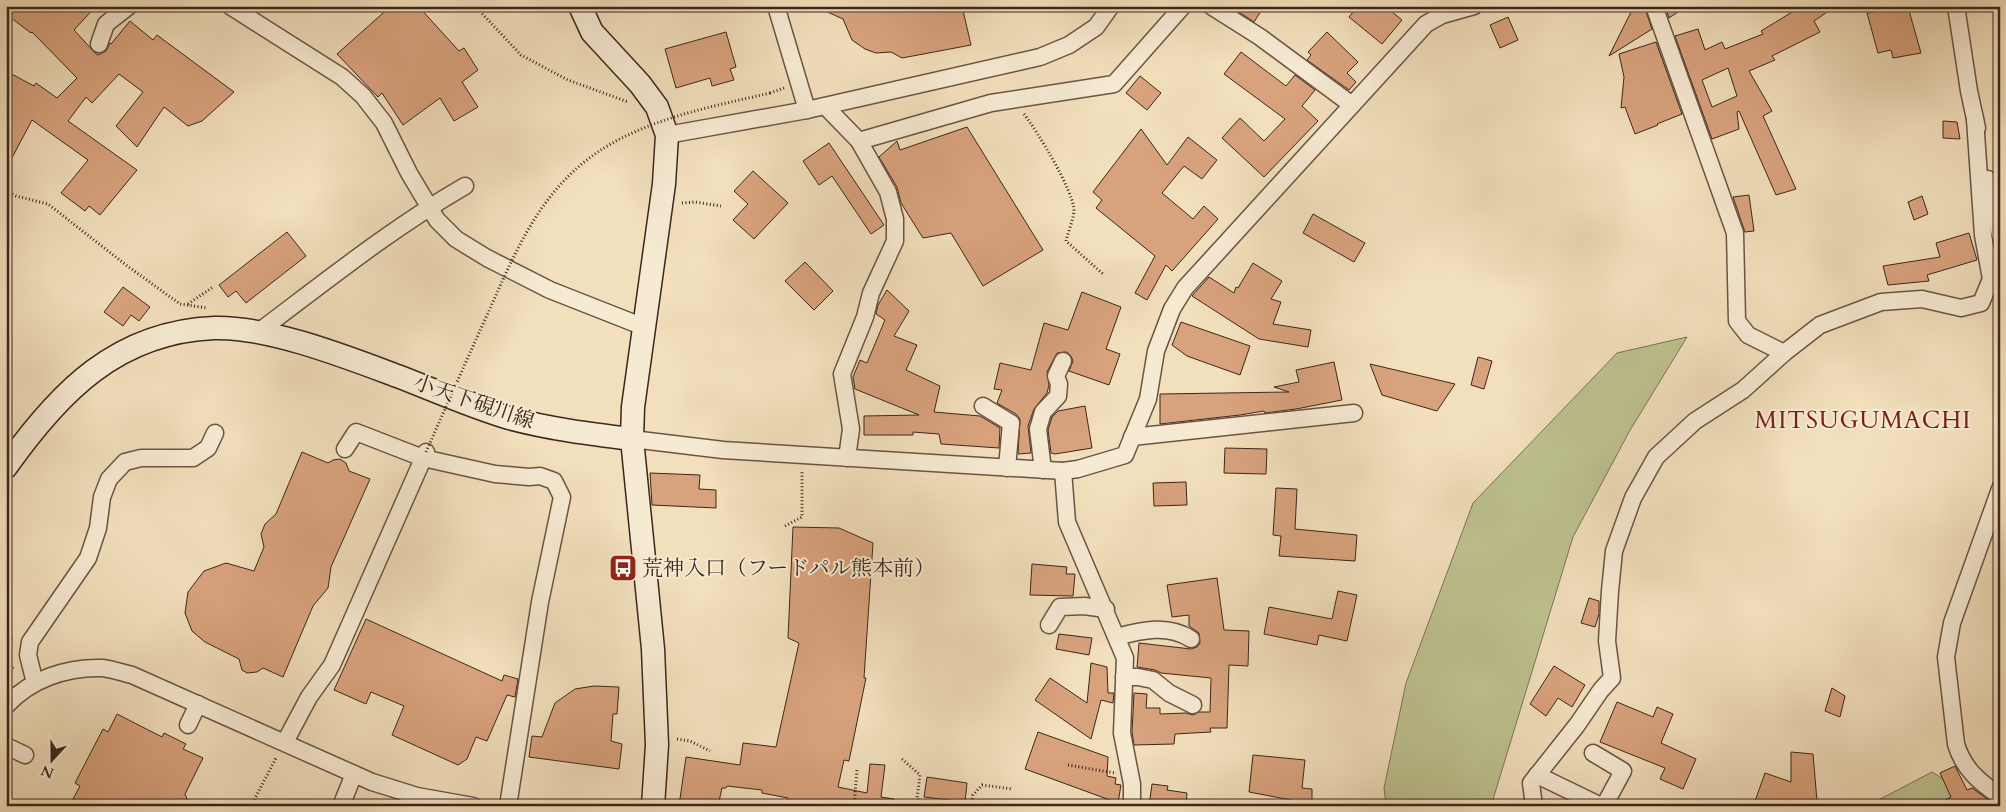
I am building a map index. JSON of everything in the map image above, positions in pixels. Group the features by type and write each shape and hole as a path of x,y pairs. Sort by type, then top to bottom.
{"main road":[{"path":"580,6 592,32 640,84 657,106 667,135 661,204 633,407 632,439 653,650 656,734 653,806"},
{"name":"小天下硯川線","path":"6,466 57,402 89,374 122,352 168,334 215,328 257,333 304,344 509,417 564,431 632,439"}],"street":[{"path":"99,44 106,24 129,6"},
{"path":"230,6 342,77 363,96 384,123 409,173 438,220 456,239 487,258 550,290 644,326"},
{"path":"776,6 807,110"},
{"path":"667,135 807,110 1040,57 1069,45 1096,27 1111,6"},
{"path":"859,141 991,103 1114,84 1183,6"},
{"path":"1211,6 1260,37 1352,106"},
{"path":"632,439 723,450 1063,471 1078,469 1125,455 1148,399 1156,351 1172,309 1185,288 1426,24 1442,15 1474,6"},
{"path":"1654,6 1735,233 1737,321 1748,335 1784,353"},
{"path":"1956,6 1975,119 2000,235"},
{"path":"825,106 859,141 888,192 895,219 895,241 871,293 865,317 842,374 851,429 847,458"},
{"path":"1534,806 1531,783 1612,678 1607,641 1614,551 1633,498 1656,457 1695,421 1743,390 1784,353 1820,325 1881,302 1922,299 1961,308 1981,303 1991,280 1983,235 1975,119"},
{"path":"257,333 356,258 429,206 465,186"},
{"path":"1043,470 1038,429 1043,412 1058,396 1059,384 1056,376 1063,361"},
{"path":"983,406 1011,423 1007,468"},
{"path":"1132,437 1354,413"},
{"path":"345,449 356,432 425,455 495,474 540,476 554,481 562,497 540,602 508,806"},
{"path":"35,683 28,655 30,642 88,558 98,528 102,497 109,479 125,462 141,458 193,458 208,448 215,433"},
{"path":"284,742 309,697 332,665 425,455"},
{"path":"1063,471 1067,522 1106,609 1125,658 1122,733 1132,784 1132,806"},
{"path":"2000,489 1952,623 1946,657 1956,744 1960,757 1978,781 2000,796"},
{"path":"1049,624 1060,607 1084,606 1106,609"},
{"path":"1117,637 1138,631 1158,630 1182,633 1191,639"},
{"path":"6,706 35,683 58,673 104,668 132,675 372,782 417,796 474,806"},
{"path":"1124,677 1153,680 1169,693 1193,705"},
{"path":"188,725 198,704"},
{"path":"6,746 25,755"},
{"path":"1537,775 1602,806 1623,771 1593,753"},
{"path":"341,806 354,774"}],"path":[{"path":"476,6 520,55 568,80 629,103"},
{"path":"425,455 516,248 543,204 569,175 608,146 642,128 690,112 770,93"},
{"path":"1014,100 1039,134 1072,198 1074,212 1066,241 1103,274"},
{"path":"6,192 48,204 126,265 180,304 208,308"},
{"path":"661,204 695,202 721,206"},
{"path":"187,305 213,288"},
{"path":"785,526 802,517 802,455"},
{"path":"656,734 690,741 710,751"},
{"path":"251,806 284,742"},
{"path":"902,759 920,775 917,799 922,806"},
{"path":"1068,765 1115,773 1132,784"},
{"path":"854,806 857,770"},
{"path":"971,806 973,795 982,785 1013,790"},
{"path":"724,803 729,806"},
{"path":"1264,806 1274,803"}],"green space":[{"path":"1687,337 1629,432 1573,537 1491,806 1386,806 1384,788 1406,683 1473,503 1617,353"},
{"path":"1932,772 1986,806 1867,806"}],"building":[{"path":"6,6 96,6 74,30 98,55 106,51 110,43 130,21 153,40 157,35 234,92 202,121 188,126 164,107 137,147 116,126 143,92 119,74 92,103 86,97 68,121 137,170 100,215 89,206 85,211 61,193 88,160 32,120 6,169 6,71 34,86 36,83 57,98 77,78 32,32 6,14"},
{"path":"391,6 418,6 459,51 464,48 478,70 462,82 478,107 454,121 440,98 403,125 382,93 378,97 337,54"},
{"path":"814,6 962,6 971,45 902,58 891,52 876,53 865,49 852,40 843,19"},
{"path":"1230,6 1264,6 1254,22"},
{"path":"1358,6 1385,6 1402,20 1382,44 1349,17"},
{"path":"1634,6 1644,6 1652,29 1609,56"},
{"path":"1665,6 1687,6 1669,18"},
{"path":"1802,6 1836,6 1814,21 1820,32 1772,56 1775,60 1749,71 1772,111 1763,116 1796,189 1776,195 1739,111 1737,112 1739,129 1712,139 1675,36 1698,29 1705,50 1722,42 1725,49 1763,34 1761,31","holes":["1728,68 1737,96 1712,107 1702,80"]},
{"path":"1908,7 1921,53 1893,58 1891,50 1878,53 1867,13"},
{"path":"1508,17 1518,40 1500,48 1490,25"},
{"path":"726,32 736,67 730,69 734,80 712,86 710,78 676,88 665,49"},
{"path":"1327,32 1358,62 1347,73 1356,82 1349,90 1307,60 1311,55 1308,52"},
{"path":"1656,42 1682,114 1635,134 1625,107 1621,108 1624,77 1619,54"},
{"path":"1241,52 1286,86 1295,75 1315,90 1302,106 1318,121 1264,177 1222,138 1240,118 1264,141 1285,119 1224,74"},
{"path":"1140,76 1161,93 1147,110 1126,93"},
{"path":"1943,121 1957,122 1960,139 1943,138"},
{"path":"967,127 1043,250 983,286 951,233 923,238 901,203 897,187 879,157 897,141 900,150"},
{"path":"1141,129 1167,165 1188,137 1217,160 1202,179 1184,166 1162,193 1193,219 1204,206 1218,219 1172,271 1166,265 1147,300 1135,293 1155,256 1096,208 1102,200 1093,192"},
{"path":"829,143 884,225 871,234 832,176 819,185 803,161"},
{"path":"753,171 788,203 754,239 733,220 748,204 734,191"},
{"path":"1749,195 1754,231 1745,232 1733,197"},
{"path":"1922,196 1928,214 1914,220 1908,202"},
{"path":"1313,214 1365,243 1354,262 1303,233"},
{"path":"287,232 306,256 246,303 236,291 228,297 219,285"},
{"path":"1969,233 1977,260 1927,275 1929,281 1888,285 1883,266 1940,257 1936,243"},
{"path":"805,262 833,291 814,310 785,281"},
{"path":"1253,263 1282,281 1271,299 1281,302 1273,324 1311,330 1308,347 1259,339 1192,296 1209,277 1234,293 1236,287 1238,288"},
{"path":"123,287 150,307 139,321 131,315 123,326 104,312"},
{"path":"887,290 909,311 894,336 917,345 906,370 940,386 934,412 980,416 1000,428 999,448 941,444 939,434 913,432 913,435 864,435 864,416 919,415 855,389 853,377 860,360 867,363 885,320 876,314 878,305"},
{"path":"1082,292 1121,307 1106,349 1120,354 1109,385 1069,371 1073,361 1071,356 1067,352 1057,353 1047,372 1049,385 1047,393 1034,409 1028,426 1031,453 1018,454 1020,419 1016,414 997,403 1002,390 994,389 1000,363 1031,370 1044,323 1068,330"},
{"path":"1181,322 1250,346 1240,375 1187,356 1172,345"},
{"path":"1478,357 1492,361 1484,389 1471,385"},
{"path":"1334,362 1342,400 1296,409 1265,413 1264,411 1160,424 1160,394 1289,392 1274,387 1299,382 1296,370"},
{"path":"1370,364 1455,384 1437,411 1382,395"},
{"path":"1085,406 1092,448 1051,453 1048,430 1052,417 1058,411"},
{"path":"1225,448 1267,449 1266,474 1224,473"},
{"path":"302,452 328,463 340,459 346,463 349,471 370,479 331,567 328,588 313,606 283,677 263,668 257,672 247,673 242,670 239,659 205,642 192,631 185,613 188,592 204,571 226,563 254,571 264,547 261,534 265,524 276,514"},
{"path":"650,473 700,475 699,489 716,490 716,508 652,505"},
{"path":"1186,482 1187,505 1154,506 1153,483"},
{"path":"1276,488 1297,489 1295,529 1357,535 1355,561 1279,556 1281,536 1273,535"},
{"path":"793,527 839,528 873,543 864,678 866,678 849,761 844,760 838,787 867,793 870,764 885,765 881,797 894,799 894,806 787,806 788,798 762,793 762,790 727,786 722,788 718,806 679,806 686,757 740,765 743,743 776,747 799,643 788,638"},
{"path":"1032,564 1067,567 1066,574 1075,574 1073,596 1030,595"},
{"path":"1217,578 1224,630 1249,631 1248,666 1229,665 1227,728 1210,728 1211,732 1175,734 1174,744 1134,745 1132,732 1134,693 1147,694 1146,708 1160,708 1160,714 1186,713 1193,715 1199,712 1210,712 1211,678 1161,673 1137,667 1139,643 1191,649 1197,647 1200,643 1199,633 1189,626 1189,615 1172,617 1167,585"},
{"path":"1338,591 1357,595 1347,641 1319,635 1317,645 1264,634 1269,607 1332,619"},
{"path":"1589,598 1599,601 1599,614 1595,627 1581,623"},
{"path":"366,619 502,681 504,675 518,679 515,697 507,695 487,741 476,737 467,759 458,765 392,735 404,706 371,692 366,704 334,690"},
{"path":"1059,634 1092,638 1089,655 1056,649"},
{"path":"1091,663 1107,667 1108,693 1114,693 1113,703 1101,700 1091,739 1035,700 1050,678 1087,703"},
{"path":"1554,666 1585,685 1572,707 1558,698 1546,716 1530,704"},
{"path":"594,686 619,687 617,714 613,714 611,741 622,744 619,769 529,757 532,736 542,737 555,703 575,689"},
{"path":"1832,688 1845,696 1840,717 1825,711"},
{"path":"1617,702 1653,717 1657,707 1673,714 1661,743 1696,759 1683,789 1660,779 1665,768 1600,742"},
{"path":"117,714 162,737 164,733 186,744 183,749 203,758 185,794 190,806 85,806 73,799 80,786 75,783 103,729 108,732"},
{"path":"1038,732 1108,757 1107,776 1116,778 1115,784 1121,785 1118,803 1025,769"},
{"path":"1791,752 1813,754 1817,801 1754,804 1765,773 1791,782"},
{"path":"1253,755 1305,760 1302,788 1312,789 1312,806 1291,806 1291,800 1249,792"},
{"path":"1955,766 1967,790 1972,788 1990,801 1980,806 1934,806 1951,797 1940,773"},
{"path":"927,777 967,783 965,802 924,797"},
{"path":"1152,784 1168,786 1167,790 1187,793 1186,806 1149,806"}],"place":[{"name":"荒神入口（フードパル熊本前）","path":"623,568"}],"district":[{"name":"MITSUGUMACHI","path":"1863,420"}]}
